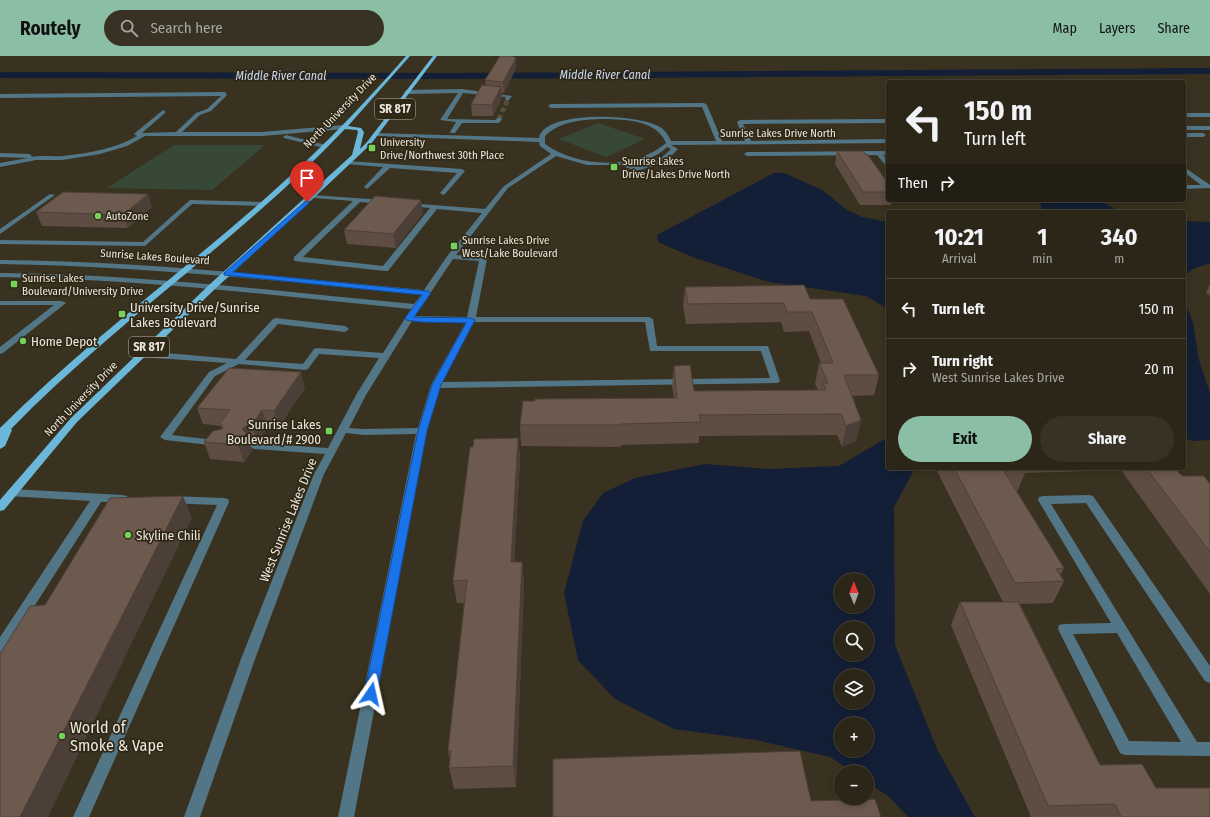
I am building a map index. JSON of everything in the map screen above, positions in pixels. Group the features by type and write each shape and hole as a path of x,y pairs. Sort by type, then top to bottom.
{"main road":[{"name":"North University Drive","path":"0,507 74,420 212,287 314,196 354,157 376,134 422,71 435,56"},
{"name":"North University Drive","path":"0,434 27,405 184,268 262,204 344,126 395,71 404,57"},
{"path":"344,126 359,129 361,132 354,157"},
{"path":"0,446 10,424"}],"street":[{"path":"407,92 462,91 509,96 508,99"},
{"path":"462,91 443,120 497,122 499,119"},
{"path":"0,96 225,94 209,110 198,114 177,134"},
{"path":"551,106 704,105 720,143"},
{"path":"163,112 137,134 262,134 299,132 344,126"},
{"path":"1186,115 1210,115"},
{"path":"380,129 453,132 544,133 556,126 574,120 618,118 638,121 656,127 663,131 668,137 668,144 675,149 669,157 635,169 621,163 584,162 554,155 542,145 541,140 544,133"},
{"path":"453,132 460,121"},
{"path":"749,143 740,122 886,121"},
{"path":"1186,128 1210,128"},
{"path":"0,165 36,158 62,158 100,152 125,145 144,134"},
{"path":"262,134 289,137 324,146"},
{"path":"376,134 541,140"},
{"path":"1186,134 1203,135"},
{"name":"Sunrise Lakes Drive North","path":"668,144 886,141"},
{"path":"879,153 886,162"},
{"path":"747,154 886,153"},
{"path":"0,155 24,155 36,158"},
{"name":"West Sunrise Lakes Drive","path":"192,817 248,659 320,474 361,395 409,318 451,257 486,211 506,187 554,155"},
{"path":"348,162 462,171 443,193"},
{"path":"367,187 389,165"},
{"path":"1186,171 1208,187 1186,187"},
{"path":"0,232 52,196"},
{"path":"314,196 389,202"},
{"path":"358,200 297,259 385,269 435,206"},
{"path":"0,242 145,244 190,202 262,204"},
{"path":"404,204 486,211"},
{"path":"346,817 422,431 436,385 471,320 483,259 451,257"},
{"name":"Sunrise Lakes Boulevard","path":"0,262 70,262 184,268 227,274 427,293"},
{"name":"Sunrise Lakes Boulevard","path":"0,275 58,275 167,283 418,307"},
{"path":"0,303 62,303 0,351"},
{"path":"409,318 420,320 649,319 654,349 765,348 775,381 436,385"},
{"path":"222,443 165,437 212,374 239,361 276,321 345,328"},
{"path":"142,354 305,367 317,351 385,356"},
{"path":"342,430 364,432 422,431"},
{"path":"254,446 331,451"},
{"path":"12,493 137,499"},
{"path":"0,648 98,498"},
{"path":"1192,749 1121,628 1043,500 1089,499 1210,677"},
{"path":"81,817 224,502 161,500"},
{"path":"1121,628 1064,629 1125,748 1210,749"}],"green space":[{"path":"598,123 645,139 606,157 559,139"},
{"path":"174,145 265,145 212,190 107,188"}],"water":[{"path":"774,173 784,173 822,190 847,210 862,217 886,222 886,308 866,296 769,282 695,258 658,242 657,235"},
{"path":"1040,202 1103,202 1117,210 1042,210"},
{"path":"1186,221 1210,222 1210,263 1193,269 1186,274"},
{"path":"1186,305 1193,323 1199,360 1210,393 1210,440 1193,441 1186,439"},
{"path":"886,437 886,470 914,470 894,507 895,645 937,749 975,817 908,817 888,796 874,787 874,765 842,765 830,757 756,740 674,729 615,699 578,660 564,593 583,521 603,493 635,478 705,464 768,469 839,466"}],"building":[{"path":"500,56 512,56 516,58 503,82 485,80"},
{"path":"482,85 501,87 492,105 471,104"},
{"path":"837,151 863,151 867,154 886,180 886,192 863,192"},
{"path":"63,192 148,194 123,215 36,212"},
{"path":"375,196 421,200 393,234 344,230"},
{"path":"804,285 810,299 843,299 879,375 844,375 861,420 846,426 841,414 699,415 701,422 621,425 520,425 523,401 535,401 535,399 677,398 674,366 690,365 694,391 826,390 823,383 828,383 819,363 833,363 812,312 787,312 784,303 688,304 685,287"},
{"path":"229,368 301,372 274,411 262,410 252,425 248,425 242,429 246,433 238,445 204,442 213,431 222,429 223,426 220,423 230,410 197,408"},
{"path":"518,438 511,562 522,562 513,766 449,768 451,751 448,751 467,580 453,581 470,447 473,447 474,439"},
{"path":"955,470 1026,470 1004,471 1064,568 1056,569 1064,581 1015,583"},
{"path":"1148,470 1176,470 1182,476 1204,476 1210,484 1210,552"},
{"path":"183,496 20,817 0,817 0,654 30,606 45,605 110,498"},
{"path":"960,602 1018,602 1100,765 1142,764 1156,788 1210,788 1210,817 1121,817 1115,804 1048,806"},
{"path":"800,751 811,801 834,800 834,805 874,805 875,799 881,817 553,817 553,759"}],"waterway":[{"name":"Middle River Canal","path":"0,75 452,76 1210,71"}],"tunnel":[{"path":"499,119 508,99"}],"place":[{"name":"University Drive/Northwest 30th Place","path":"372,148"},
{"name":"Sunrise Lakes Drive/Lakes Drive North","path":"614,167"},
{"name":"AutoZone","path":"98,216"},
{"name":"Sunrise Lakes Drive West/Lake Boulevard","path":"454,246"},
{"name":"Sunrise Lakes Boulevard/University Drive","path":"14,284"},
{"name":"University Drive/Sunrise Lakes Boulevard","path":"122,314"},
{"name":"Home Depot","path":"23,341"},
{"name":"Sunrise Lakes Boulevard/# 2900","path":"329,431"},
{"name":"Skyline Chili","path":"128,535"},
{"name":"World of Smoke & Vape","path":"62,736"}],"route":[{"path":"307,202 227,274 427,293 409,318 420,320 471,320 436,385 422,431 371,694"}]}
